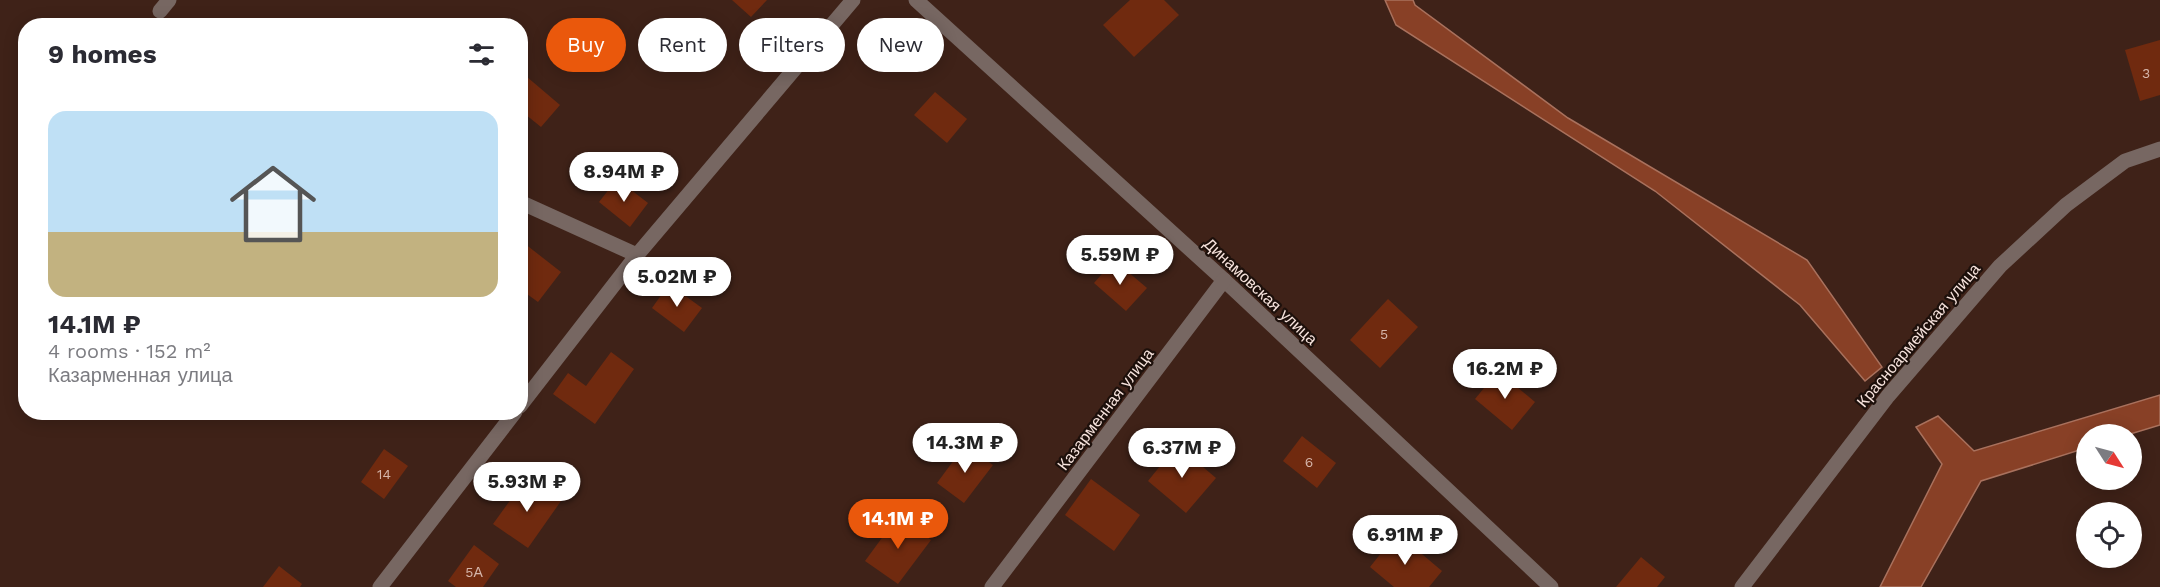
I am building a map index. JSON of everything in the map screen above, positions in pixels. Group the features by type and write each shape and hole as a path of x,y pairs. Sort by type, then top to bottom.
{"street":[{"path":"528,396 637,255 853,0"},
{"name":"Динамовская улица","path":"916,0 1224,280 1551,587"},
{"name":"Красноармейская улица","path":"1742,587 1888,396 2000,266 2066,205 2125,161 2160,149"},
{"path":"528,206 637,255"},
{"name":"Казарменная улица","path":"992,587 1224,280"},
{"path":"380,587 509,420"}],"shaded area":[{"path":"1385,0 1413,0 1415,5 1568,118 1807,260 1882,367 1865,381 1800,305 1655,191 1396,25"},
{"path":"2160,395 2160,425 2142,430 2142,424 2076,424 2076,451 1981,481 1921,587 1880,587 1942,464 1916,427 1938,416 1974,451"}],"building":[{"path":"732,0 767,0 751,17"},
{"path":"1130,0 1164,0 1179,15 1134,57 1103,25"},
{"path":"2160,40 2160,95 2140,101 2125,50"},
{"path":"528,78 560,105 541,127 528,116"},
{"path":"935,92 967,119 947,143 914,115"},
{"path":"617,179 648,203 630,227 599,202"},
{"path":"528,246 561,272 538,302 528,295"},
{"path":"1114,260 1147,288 1126,311 1094,283"},
{"path":"669,284 702,308 684,332 652,308"},
{"path":"1388,299 1418,327 1380,368 1350,340"},
{"path":"611,352 634,369 595,424 553,394 568,373 586,386"},
{"path":"1498,371 1535,402 1512,430 1475,399"},
{"path":"1302,436 1336,463 1317,488 1283,461"},
{"path":"965,445 993,465 964,503 937,483"},
{"path":"1177,445 1216,478 1186,513 1148,481"},
{"path":"384,449 408,466 384,499 361,482"},
{"path":"527,477 561,501 528,548 493,524"},
{"path":"1091,479 1140,515 1114,551 1065,515"},
{"path":"898,516 931,540 898,584 865,561"},
{"path":"1397,533 1442,571 1429,587 1394,587 1370,567"},
{"path":"474,545 499,564 483,587 456,587 448,581"},
{"path":"1641,557 1665,577 1657,587 1616,587"},
{"path":"279,566 302,584 300,587 263,587"}]}
